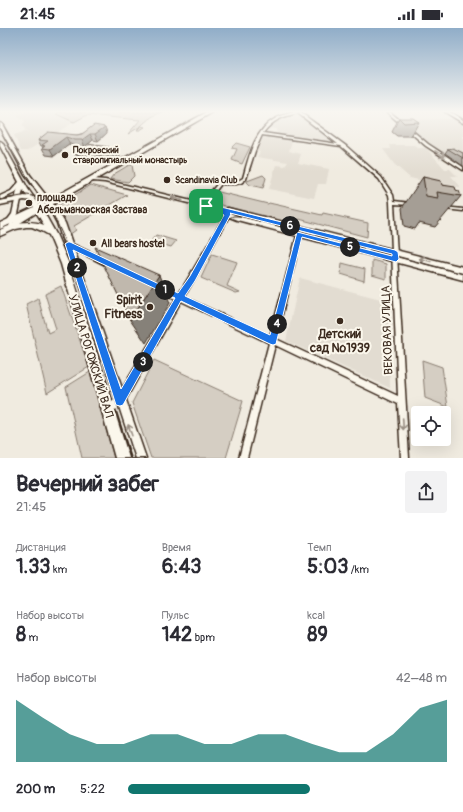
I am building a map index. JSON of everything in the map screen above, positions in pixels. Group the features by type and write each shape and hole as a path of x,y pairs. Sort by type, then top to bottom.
{"main road":[{"path":"3,132 28,175 49,204"},
{"path":"0,232 11,224 176,132"},
{"path":"0,142 21,183 39,209"},
{"path":"11,224 16,210 21,183"},
{"name":"УЛИЦА РОГОЖСКИЙ ВАЛ","path":"49,204 61,223 140,458"},
{"name":"УЛИЦА РОГОЖСКИЙ ВАЛ","path":"39,209 65,264 122,458"},
{"path":"0,226 11,224 34,224 45,228 52,234"}],"street":[{"path":"327,132 380,178 391,195 392,202 414,204"},
{"path":"412,132 431,148 463,169"},
{"path":"204,206 220,183 233,184 242,181 245,178 251,156 261,134 343,145"},
{"path":"9,160 17,157"},
{"path":"89,181 105,181 204,206 395,256 463,277"},
{"path":"1,201 13,192 21,183"},
{"path":"1,201 32,199"},
{"path":"1,201 16,210"},
{"name":"ВЕКОВАЯ УЛИЦА","path":"392,202 405,458"},
{"path":"204,206 228,214 300,231"},
{"path":"436,207 463,210"},
{"path":"108,411 120,401 192,279 228,214"},
{"path":"243,458 300,231"},
{"path":"68,244 111,266"},
{"path":"395,256 463,270"},
{"path":"154,285 401,401"}],"shaded area":[{"path":"23,132 58,132 27,151 21,151 14,135"},
{"path":"278,132 322,132 333,141 332,142 277,134"},
{"path":"413,132 463,132 463,167 429,145"},
{"path":"263,137 292,141 289,151 301,154 298,163 329,169 326,184 318,184 314,198 269,189 276,165 285,166 288,162 257,157 260,152 257,151"},
{"path":"236,143 250,147 242,164 232,160 237,149 231,148"},
{"path":"390,145 414,145 418,148 426,148 445,169 450,169 457,176 451,176 461,187 446,186 410,178 394,164 383,149 391,149"},
{"path":"129,165 132,165 134,176 128,182 110,179 114,174"},
{"path":"263,175 266,178 263,188 250,185 247,182 247,181"},
{"path":"91,185 127,195 74,226 76,230 69,235 63,219 55,207"},
{"path":"219,192 268,204 322,215 323,213 368,223 367,237 299,219 297,226 210,202"},
{"path":"156,235 176,241 171,247 151,241"},
{"path":"212,254 237,262 227,286 240,292 236,293 201,278"},
{"path":"372,260 386,264 386,279 372,275"},
{"path":"342,263 365,269 364,281 341,274"},
{"name":"Детский сад №1939","path":"300,278 388,301 390,388 286,341"},
{"path":"61,286 89,367 47,393 26,304 38,298 48,333 56,329 45,294"},
{"path":"154,360 243,401 226,458 151,458 132,403"},
{"path":"422,360 442,367 448,406 425,398"},
{"path":"90,372 114,458 82,458 66,387"}],"building":[{"path":"48,132 77,135 85,132 98,132 95,134 90,134 82,140 75,140 66,137 50,149 42,148 45,146 42,145 48,141 38,140"},
{"path":"88,144 109,147 118,151 105,158 97,155 95,157 75,154"},
{"path":"453,148 463,153 463,158 448,149"},
{"path":"423,177 441,181 442,185 455,187 461,196 437,192 438,198 426,196"},
{"path":"95,247 159,275 130,320"}],"tram line":[{"path":"1,132 39,197"},
{"path":"0,200 27,195 39,197"},
{"path":"39,197 51,210 66,244"},
{"path":"155,289 163,293 171,294 179,294 187,290 226,220 233,216 240,216 463,274"},
{"path":"60,238 66,244"},
{"path":"66,244 69,248 114,269"},
{"path":"66,244 102,355"},
{"path":"101,354 135,458"}],"place":[{"name":"Покровский ставропигиальный монастырь","path":"65,155"},
{"name":"Scandinavia Club","path":"167,180"},
{"name":"площадь Абельмановская Застава","path":"29,203"},
{"name":"All bears hostel","path":"93,243"},
{"name":"Spirit Fitness","path":"150,307"},
{"name":"Детский сад №1939","path":"340,321"}],"route":[{"path":"206,206 228,214 192,279 180,297 68,244 120,401 180,297 273,341 299,234 396,259 395,252 206,206"}]}
